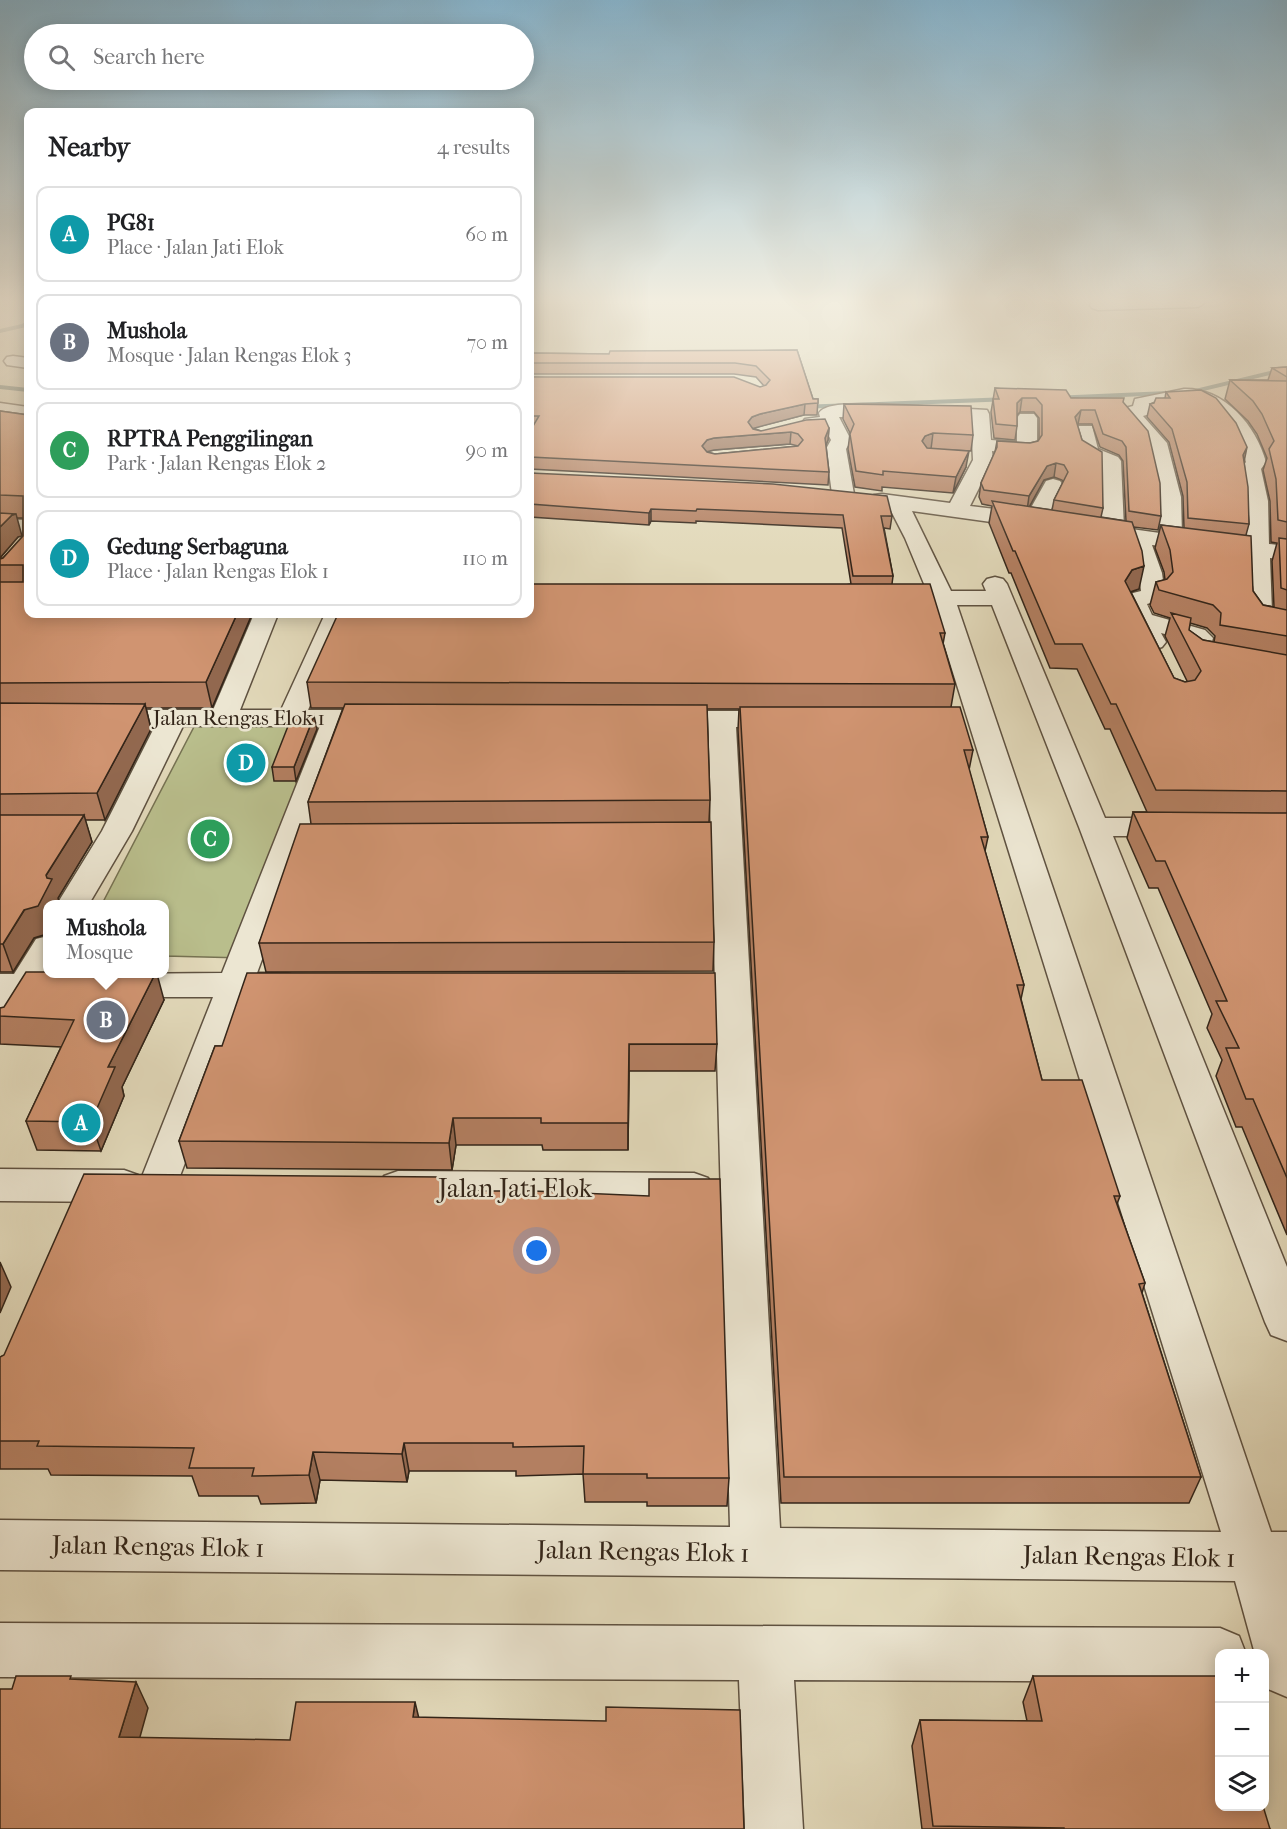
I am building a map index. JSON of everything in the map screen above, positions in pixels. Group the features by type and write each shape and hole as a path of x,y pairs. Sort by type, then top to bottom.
{"street":[{"path":"1171,540 1170,497 1164,465 1157,443 1131,414 1143,410 1142,403 1152,398 1204,395 1227,412 1248,441 1256,462 1251,469 1257,501 1260,614 1266,621 1287,627"},
{"path":"0,409 24,412"},
{"path":"958,509 976,455 980,414 879,410 828,413 841,440 836,448 833,493 958,509 1138,537 1287,553"},
{"path":"976,455 1027,448 1027,418"},
{"path":"795,425 832,422"},
{"path":"1085,430 1089,452 1111,461 1113,533"},
{"path":"1035,521 1053,485"},
{"path":"897,503 916,538 942,598 1233,1491 1269,1557 1280,1659"},
{"path":"0,526 24,527"},
{"path":"1138,537 1152,578 1153,590 1152,595 1138,598 1134,603 1165,667"},
{"path":"901,597 942,598 998,591 1094,827 1287,1322"},
{"path":"224,718 264,618"},
{"path":"291,718 335,618"},
{"path":"1142,620 1196,635 1200,638 1197,652 1206,657 1287,671"},
{"name":"Jalan Rengas Elok 1","path":"81,718 407,718"},
{"path":"75,900 117,831 173,718"},
{"path":"0,1185 176,1186 235,985 337,718"},
{"path":"641,719 806,719"},
{"path":"722,719 716,838 715,985 741,1190 756,1552"},
{"path":"950,720 982,720"},
{"path":"1094,827 1196,827"},
{"path":"82,831 117,831"},
{"path":"291,840 326,840"},
{"path":"0,1025 12,986 43,952"},
{"path":"12,986 318,985"},
{"path":"62,1228 80,1185"},
{"name":"Jalan Jati Elok","path":"360,1187 741,1190"},
{"name":"Jalan Rengas Elok 1","path":"0,1545 1269,1557"},
{"path":"0,1650 1215,1655"},
{"path":"765,1654 774,1829"}],"green space":[{"path":"323,721 244,958 169,956 169,900 104,900 196,723"}],"building":[{"path":"534,387 809,387 813,399 818,399 818,403 760,414 752,417 748,422 753,429 761,431 806,420 825,419 829,428 825,438 829,472 534,457 534,424 539,416 534,416","holes":["791,432 798,434 803,440 798,446 715,454 707,452 702,446 707,440 714,438"]},
{"path":"1238,387 1287,387 1287,522 1278,520 1276,479 1269,449 1274,441 1262,414 1253,401"},
{"path":"995,388 1066,390 1071,398 1124,398 1123,402 1148,431 1160,483 1161,516 1129,511 1126,447 1122,441 1103,434 1095,410 1081,410 1075,417 1082,440 1102,452 1103,508 1054,500 1068,472 1064,465 1056,463 1047,466 1029,496 984,490 981,483 997,447 997,441 1030,443 1038,441 1042,435 1042,405 1036,398 1022,398 1017,403 1017,426 996,424 993,399 999,399"},
{"path":"1201,390 1216,398 1236,423 1247,447 1243,455 1248,487 1249,524 1188,518 1187,482 1172,429 1150,404 1154,403 1156,398 1170,398 1166,392"},
{"path":"844,404 971,406 973,435 933,433 925,436 922,441 927,448 969,451 956,477 883,471 883,475 856,471 850,434 854,424"},
{"path":"0,411 24,414 24,618 235,618 206,682 0,683 0,582 23,582 23,565 0,565 0,559 23,536 23,496 0,495"},
{"path":"534,473 773,484 887,496 892,516 881,516 893,576 853,576 843,515 697,509 696,511 651,509 649,513 534,504"},
{"path":"992,501 1132,522 1142,551 1144,566 1132,570 1125,581 1174,678 1185,682 1195,680 1201,671 1171,613 1191,618 1189,630 1203,640 1287,655 1287,791 1156,790 1116,704 1111,704 1082,644 1055,644"},
{"path":"0,513 16,514 0,527"},
{"path":"1161,525 1251,536 1253,591 1263,605 1287,610 1287,636 1220,625 1221,613 1213,605 1159,590 1156,582 1167,579 1173,572 1170,550"},
{"path":"1279,538 1287,539 1287,590 1281,588"},
{"path":"534,584 930,584 945,633 940,633 955,684 307,682 336,618 534,618"},
{"path":"0,703 145,704 97,793 0,794"},
{"path":"345,704 707,705 710,800 308,802"},
{"path":"740,707 960,707 973,750 964,750 988,837 981,837 1024,985 1017,985 1042,1080 1082,1080 1120,1196 1114,1196 1145,1283 1139,1284 1201,1477 784,1477"},
{"path":"292,716 314,716 294,767 272,767"},
{"path":"1133,812 1287,813 1287,1178 1253,1099 1246,1099 1226,1048 1239,1048 1216,1001 1227,1001 1165,861 1156,861"},
{"path":"0,815 84,815 46,875 47,878 52,879 38,906 24,910 3,944 0,944"},
{"path":"711,822 714,942 259,943 300,824"},
{"path":"26,972 43,972 43,978 153,978 108,1067 115,1067 91,1122 26,1121 74,1020 0,1016 0,1008 4,1007"},
{"path":"247,973 715,973 717,1044 629,1044 628,1123 541,1123 541,1118 453,1118 449,1143 179,1141 215,1046 222,1046"},
{"path":"84,1174 442,1177 440,1191 533,1191 649,1196 649,1179 720,1179 729,1478 647,1478 647,1474 583,1474 584,1446 513,1447 513,1443 404,1443 402,1454 313,1452 309,1475 252,1476 254,1468 189,1468 194,1448 37,1446 39,1441 0,1441 0,1357 4,1355"},
{"path":"16,1676 71,1676 70,1679 136,1682 119,1737 290,1740 296,1702 415,1702 413,1717 606,1721 606,1707 740,1710 744,1829 0,1829 0,1689 12,1689"},
{"path":"1033,1676 1215,1676 1215,1811 1265,1811 1270,1829 1064,1829 933,1826 920,1720 1042,1721"}],"waterway":[{"path":"3,387 24,390"},
{"path":"1052,398 1191,392 1210,387"},
{"path":"800,407 1009,399"}],"place":[{"name":"Gedung Serbaguna","path":"246,763"},
{"name":"RPTRA Penggilingan","path":"210,839"},
{"name":"Mushola","path":"106,1020"},
{"name":"PG81","path":"81,1123"}]}
